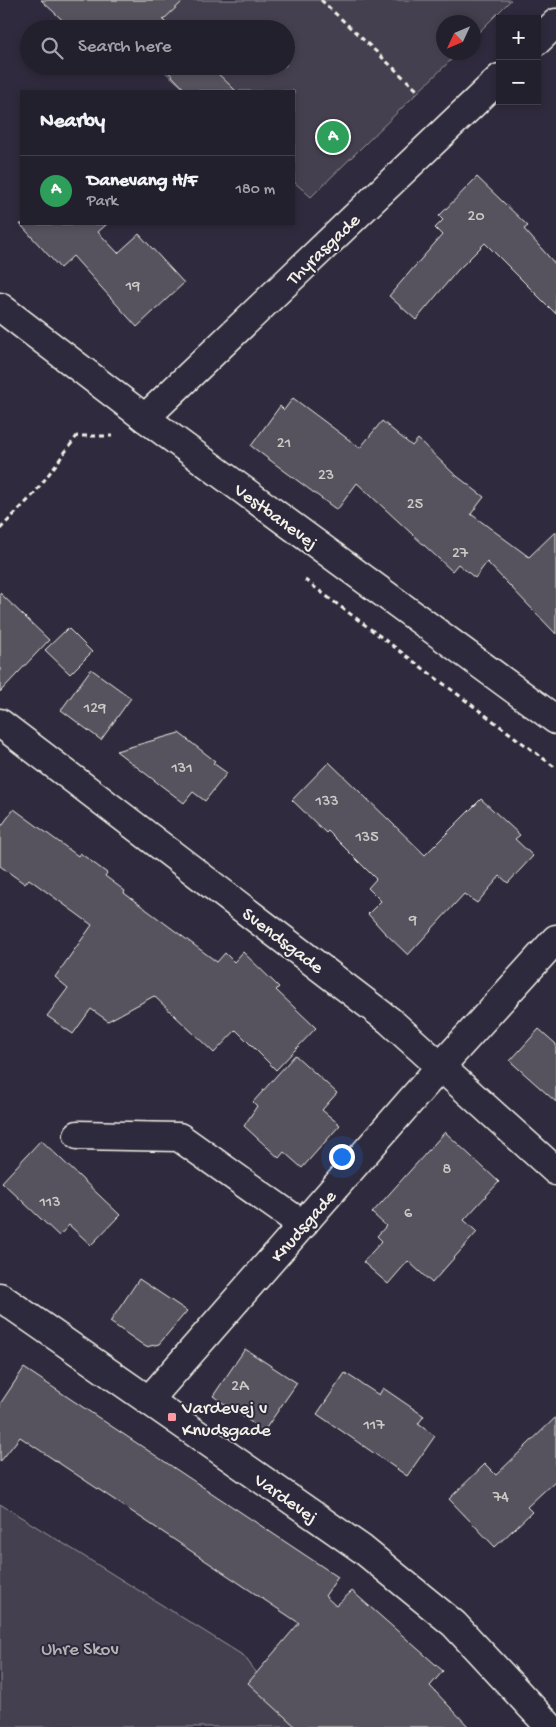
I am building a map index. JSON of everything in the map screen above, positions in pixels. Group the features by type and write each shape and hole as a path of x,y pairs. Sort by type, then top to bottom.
{"street":[{"path":"541,38 556,24"},
{"name":"Thyrasgade","path":"145,418 496,82"},
{"name":"Vestbanevej","path":"0,307 145,418 556,720"},
{"name":"Svendsgade","path":"0,723 390,1020 556,1171"},
{"name":"Knudsgade","path":"149,1400 441,1066 556,939"},
{"path":"78,1135 179,1137 303,1225"},
{"name":"Vardevej","path":"0,1297 362,1549 446,1617 550,1727"}],"path":[{"path":"321,0 417,90"},
{"path":"0,529 34,494 77,436 112,436"}],"green space":[{"path":"80,0 511,0 481,30 481,15 436,15 436,60 451,60 311,197 295,183 295,90 186,90 168,75 295,75 295,20 103,20"},
{"name":"Uhre Skov","path":"0,1504 244,1656 297,1727 0,1727"}],"building":[{"path":"41,0 184,0 163,20 62,20"},
{"path":"171,75 219,75 235,90 185,90"},
{"path":"477,177 528,226 524,229 556,265 556,314 485,243 457,271 416,320 389,296 442,235 435,228 443,220 439,216"},
{"path":"21,225 106,225 98,232 118,253 139,234 184,283 137,327 73,256 60,268"},
{"path":"293,398 360,448 382,421 412,446 418,439 453,473 484,497 471,514 529,557 556,531 556,634 487,562 475,578 458,564 452,571 357,483 337,510 251,446 280,406 284,410"},
{"path":"0,593 49,640 0,692"},
{"path":"68,628 92,652 70,674 45,650"},
{"path":"91,669 131,698 101,740 61,710"},
{"path":"179,733 215,761 213,763 227,773 205,801 193,792 184,803 116,751"},
{"path":"329,762 425,855 481,799 520,835 515,839 533,856 508,883 500,876 477,903 464,894 408,955 368,914 381,901 368,888 376,879 328,831 326,833 292,800"},
{"path":"14,809 78,856 80,853 107,873 105,876 125,891 124,893 217,962 225,953 234,962 243,952 279,987 276,990 316,1028 276,1070 236,1030 214,1053 154,996 108,1021 91,1009 73,1034 47,1016 68,988 55,977 92,925 29,879 25,884 0,866 0,828"},
{"path":"539,1029 556,1044 556,1102 510,1061"},
{"path":"295,1055 337,1093 322,1110 340,1125 302,1168 284,1152 279,1158 244,1126 257,1106 253,1102"},
{"path":"445,1132 499,1182 464,1220 477,1232 432,1283 408,1261 388,1284 363,1262 382,1241 377,1236 386,1226 372,1213"},
{"path":"41,1140 120,1215 91,1245 69,1225 59,1236 2,1182"},
{"path":"139,1279 187,1311 159,1344 146,1347 110,1322"},
{"path":"245,1349 297,1383 264,1431 213,1396"},
{"path":"24,1368 338,1577 325,1596 336,1606 352,1591 443,1671 430,1686 469,1727 296,1727 248,1683 299,1623 20,1437 0,1462 0,1404"},
{"path":"345,1373 379,1395 383,1388 424,1416 418,1424 435,1436 407,1476 317,1414"},
{"path":"556,1417 556,1480 527,1507 532,1512 495,1547 449,1499 485,1464 496,1475"}],"place":[{"name":"Danevang H/F","path":"333,137"},
{"name":"Vardevej v Knudsgade","path":"172,1417"}]}
